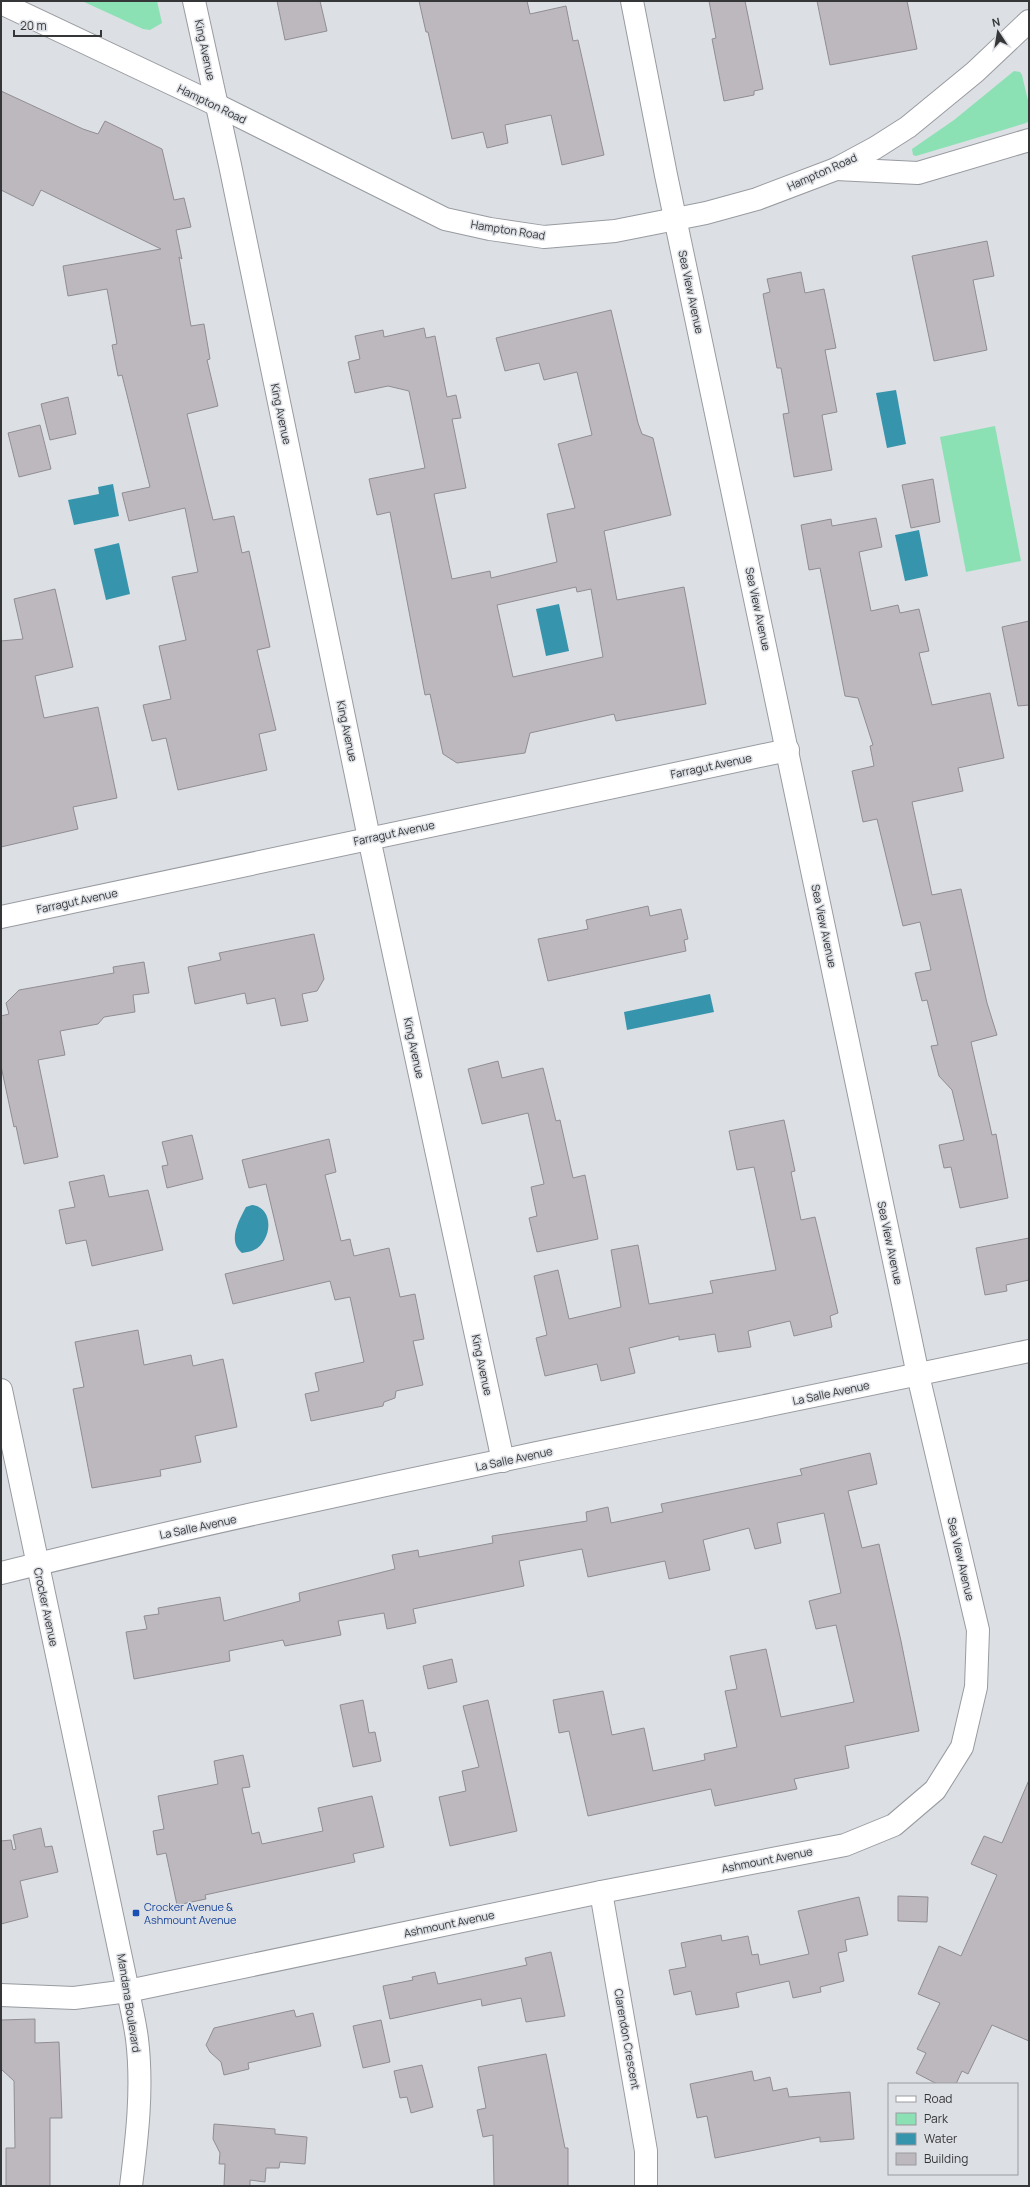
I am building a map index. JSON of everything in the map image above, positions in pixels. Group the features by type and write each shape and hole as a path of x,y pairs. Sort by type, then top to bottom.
{"street":[{"name":"King Avenue","path":"194,1 217,105 369,838 502,1461"},
{"name":"Sea View Avenue","path":"632,1 675,219 788,750 918,1375 978,1630 976,1687 962,1747 935,1790 894,1825"},
{"name":"Hampton Road","path":"1,3 217,105 445,219 490,229 544,237 595,234 706,213 757,199 836,168 875,148 908,127 975,72 1029,21"},
{"path":"836,168 918,173 1029,140"},
{"name":"Farragut Avenue","path":"1,917 788,750"},
{"name":"La Salle Avenue","path":"1,1573 72,1554 502,1461 1029,1351"},
{"name":"Crocker Avenue","path":"1,1390 93,1823"},
{"name":"Mandana Boulevard","path":"93,1823 137,2040 139,2099 136,2149 131,2186"},
{"name":"Ashmount Avenue","path":"1,1995 74,1998 128,1991 601,1892 845,1845 894,1825"},
{"name":"Clarendon Crescent","path":"601,1892 646,2151 646,2186"}],"green space":[{"path":"82,1 157,1 162,23 150,30 143,29"},
{"path":"1014,71 1020,72 1022,75 1029,105 1029,121 916,156 913,155 912,149 954,120"},
{"path":"995,426 1021,561 966,572 940,437"}],"water":[{"path":"896,390 906,444 887,448 876,393"},
{"path":"113,484 119,516 74,525 68,500 99,494 98,487"},
{"path":"919,530 928,576 905,581 895,535"},
{"path":"119,543 130,594 106,600 94,549"},
{"path":"559,604 569,651 546,656 536,609"},
{"path":"710,994 714,1012 627,1030 624,1012"},
{"path":"252,1205 259,1207 265,1212 268,1225 267,1233 265,1240 260,1246 252,1251 242,1253 235,1243 236,1230 246,1207"}],"building":[{"path":"277,1 320,1 327,31 285,40"},
{"path":"419,1 527,1 530,14 566,6 573,41 578,40 604,155 562,165 551,115 505,125 508,143 487,148 483,132 452,139 428,32 426,32"},
{"path":"709,1 745,1 763,89 754,91 754,95 724,101 712,39 716,38"},
{"path":"817,1 907,1 917,49 830,65"},
{"path":"1,91 83,129 98,134 105,121 162,149 174,200 184,198 191,227 176,230 182,259 179,257 191,326 204,324 210,359 207,360 218,406 187,414 213,520 234,516 242,553 249,551 270,647 257,650 276,730 259,734 267,770 178,790 166,738 152,741 143,705 171,699 159,646 186,640 172,577 198,572 185,508 129,521 122,493 150,487 122,375 118,376 112,345 117,344 107,289 68,296 63,266 161,249 41,190 33,206 1,190"},
{"path":"987,241 994,276 973,280 987,350 934,361 912,256"},
{"path":"801,272 805,293 824,289 836,348 825,350 837,412 822,415 832,470 794,477 783,414 789,413 781,368 777,368 763,294 770,292 767,279"},
{"path":"611,310 638,423 642,434 653,438 671,515 604,531 617,600 684,587 706,704 616,721 614,714 530,733 525,753 457,763 443,754 430,694 425,695 390,512 377,515 369,479 425,468 409,391 388,386 355,393 348,362 360,359 355,336 383,330 384,337 424,328 426,338 435,336 447,397 456,395 461,418 452,419 466,488 434,494 452,579 490,571 491,578 557,562 547,514 575,508 558,444 592,435 577,372 544,380 539,363 505,371 496,338","holes":["576,587 577,592 591,589 603,657 513,677 497,605"]},
{"path":"68,397 76,434 50,440 41,404"},
{"path":"40,425 51,469 19,477 8,433"},
{"path":"933,479 940,522 911,528 902,485"},
{"path":"876,518 882,547 859,552 871,611 898,605 900,613 919,609 929,651 919,653 932,705 990,693 1004,758 958,768 963,791 912,802 932,895 961,889 987,1003 997,1035 971,1042 992,1135 996,1134 1008,1198 960,1208 951,1167 944,1168 939,1145 964,1140 952,1090 939,1076 931,1046 938,1045 927,1000 922,1001 915,973 931,970 920,922 903,926 877,819 863,822 852,771 874,766 870,746 873,745 858,698 845,696 820,568 809,570 801,525 831,519 832,526"},
{"path":"55,589 73,667 35,676 44,718 98,707 117,798 73,807 78,829 1,847 1,641 23,639 14,599"},
{"path":"1029,621 1029,705 1018,706 1002,627"},
{"path":"648,906 650,916 681,909 688,939 684,940 686,951 548,981 538,939 588,929 586,920"},
{"path":"314,934 324,979 317,991 302,994 308,1021 281,1026 275,998 247,1004 245,993 195,1004 188,967 221,960 219,953"},
{"path":"144,962 149,993 133,995 135,1012 104,1017 98,1024 60,1031 65,1055 38,1060 58,1157 24,1164 16,1126 14,1127 1,1066 1,1016 9,1014 6,1003 19,990 114,973 113,967"},
{"path":"498,1061 502,1078 543,1068 556,1121 560,1120 573,1178 585,1175 598,1239 537,1252 529,1218 537,1216 531,1187 544,1184 528,1113 482,1124 468,1069"},
{"path":"784,1120 795,1171 791,1172 801,1220 815,1217 838,1313 830,1316 832,1327 794,1336 790,1321 748,1331 751,1347 718,1352 715,1334 679,1340 679,1336 629,1348 635,1373 601,1381 597,1364 545,1376 536,1338 547,1335 534,1276 558,1270 569,1319 621,1307 611,1250 638,1245 649,1304 713,1293 710,1281 776,1270 754,1167 737,1170 729,1131"},
{"path":"192,1135 203,1179 167,1188 162,1166 168,1165 162,1142"},
{"path":"329,1139 336,1172 325,1175 341,1241 350,1239 354,1256 389,1248 400,1297 415,1294 424,1339 413,1341 423,1385 396,1391 395,1398 384,1402 383,1406 311,1421 305,1394 319,1391 315,1373 364,1362 350,1297 335,1300 330,1281 233,1304 225,1274 284,1260 266,1184 249,1188 242,1160"},
{"path":"104,1175 109,1197 148,1190 163,1250 92,1266 86,1240 66,1244 59,1210 75,1207 69,1182"},
{"path":"1029,1238 1029,1280 1006,1285 1007,1291 985,1295 976,1248"},
{"path":"138,1330 144,1365 191,1355 193,1366 223,1359 237,1427 195,1436 201,1462 160,1470 161,1476 92,1488 73,1389 84,1387 75,1342"},
{"path":"870,1453 877,1484 848,1491 862,1548 879,1544 901,1641 919,1731 845,1746 849,1768 794,1779 797,1789 715,1806 711,1789 588,1816 569,1731 559,1733 553,1700 603,1691 612,1735 644,1728 653,1771 705,1760 704,1754 737,1747 725,1691 737,1689 730,1656 766,1649 781,1717 854,1702 836,1625 816,1629 809,1601 841,1593 824,1513 777,1523 781,1543 755,1549 749,1528 703,1540 710,1570 669,1579 665,1561 588,1577 582,1549 519,1561 524,1586 413,1609 416,1623 387,1629 384,1613 338,1621 341,1635 285,1646 283,1640 229,1651 230,1661 134,1679 126,1632 147,1629 144,1616 159,1614 158,1608 220,1597 224,1621 300,1601 299,1593 395,1569 392,1555 418,1550 419,1557 493,1543 492,1536 587,1521 586,1512 608,1507 611,1523 663,1512 661,1504 802,1475 800,1469"},
{"path":"452,1659 457,1682 428,1689 423,1666"},
{"path":"363,1700 369,1733 375,1732 381,1761 353,1767 340,1705"},
{"path":"488,1700 517,1831 450,1846 439,1797 466,1791 462,1771 479,1767 463,1706"},
{"path":"243,1755 250,1787 242,1788 252,1834 259,1832 262,1844 323,1831 318,1808 372,1796 384,1847 353,1854 355,1862 205,1895 206,1899 177,1905 166,1853 157,1855 153,1831 164,1829 158,1796 218,1784 214,1761"},
{"path":"1029,1780 1029,2041 992,2025 968,2074 962,2071 956,2083 935,2083 916,2073 926,2053 917,2049 940,2003 918,1994 939,1946 961,1956 997,1875 971,1864 984,1836 1002,1843"},
{"path":"41,1828 45,1847 52,1846 58,1872 20,1881 28,1917 1,1924 1,1841 11,1840 13,1850 16,1849 13,1835"},
{"path":"898,1896 928,1897 927,1922 898,1921"},
{"path":"859,1897 868,1935 845,1940 847,1951 838,1953 844,1981 820,1987 821,1992 793,1998 789,1981 736,1993 739,2007 696,2015 691,1991 674,1995 669,1970 686,1967 681,1943 721,1935 722,1941 748,1936 752,1955 758,1954 760,1965 809,1954 798,1911"},
{"path":"551,1952 565,2016 526,2022 521,1998 482,2006 481,1999 390,2019 383,1986 413,1980 412,1977 435,1972 438,1984 527,1965 525,1958"},
{"path":"294,2010 296,2017 313,2013 321,2046 248,2063 249,2069 224,2075 221,2062 210,2052 206,2045 214,2028"},
{"path":"35,2019 35,2043 59,2042 62,2118 50,2118 50,2186 6,2186 6,2148 15,2148 14,2081 1,2069 1,2020"},
{"path":"381,2020 390,2062 363,2068 353,2026"},
{"path":"546,2054 565,2148 568,2148 568,2186 494,2186 493,2135 483,2137 477,2110 486,2108 478,2067"},
{"path":"422,2065 433,2107 411,2113 407,2097 400,2098 394,2071"},
{"path":"752,2071 754,2081 770,2077 773,2091 787,2088 789,2097 850,2092 854,2139 820,2142 820,2137 715,2158 707,2116 697,2118 690,2084"},
{"path":"214,2124 275,2129 275,2134 307,2137 305,2164 280,2162 279,2168 266,2168 265,2182 250,2180 250,2186 224,2186 225,2164 219,2164 220,2153 213,2139"}],"place":[{"name":"Crocker Avenue & Ashmount Avenue","path":"136,1913"}]}
